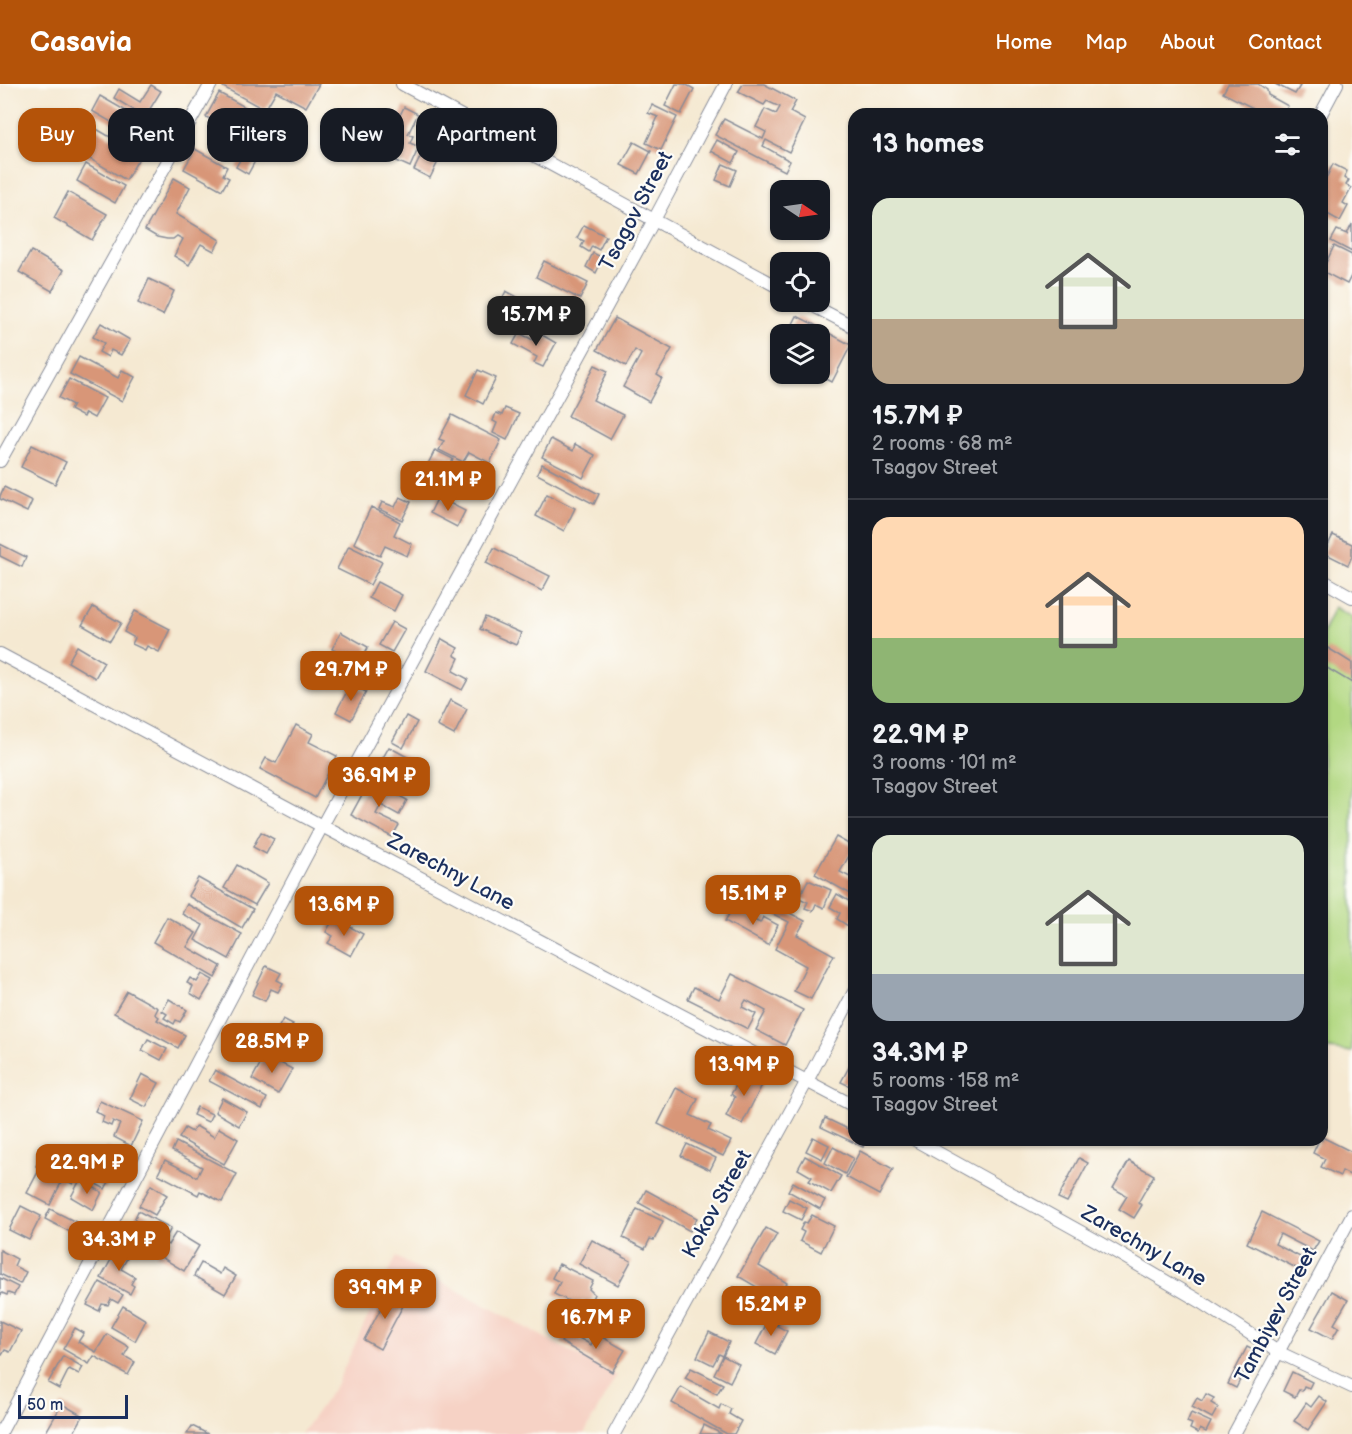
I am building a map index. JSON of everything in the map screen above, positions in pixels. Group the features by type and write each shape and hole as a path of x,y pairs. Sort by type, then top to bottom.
{"street":[{"path":"0,461 211,84"},
{"path":"402,84 770,283"},
{"name":"Tsagov Street","path":"0,1434 322,826 726,84"},
{"path":"1324,108 1337,84"},
{"path":"825,312 848,324"},
{"path":"1328,583 1352,597"},
{"name":"Zarechny Lane","path":"0,654 848,1103"},
{"name":"Kokov Street","path":"614,1434 848,1004"},
{"name":"Zarechny Lane","path":"926,1146 1099,1242 1278,1352 1352,1387"},
{"name":"Tambiyev Street","path":"1234,1434 1352,1215"}],"shaded area":[{"path":"396,1257 616,1376 584,1434 301,1434 336,1385"}],"green space":[{"path":"1334,607 1352,617 1352,1052 1328,1049 1328,621"}],"building":[{"path":"224,84 319,84 306,107 276,91 266,108 261,108 223,87"},
{"path":"676,84 685,84 694,89 681,114 665,106"},
{"path":"743,84 764,84 796,101 790,112 805,120 789,152 766,140 763,146 790,161 785,171 715,135 724,119 763,139 766,132 756,127 765,109 776,114 780,107 767,101 764,105 738,92"},
{"path":"1228,84 1258,84 1267,90 1268,95 1288,106 1287,108 1253,108 1223,93"},
{"path":"1275,84 1296,84 1300,86 1295,94"},
{"path":"151,85 161,91 151,108 130,108 114,98 119,89 140,102"},
{"path":"219,93 247,108 211,108"},
{"path":"100,96 121,108 108,108 108,120 96,113 96,108 94,108"},
{"path":"652,105 677,117 661,150 646,143 658,117 648,113"},
{"path":"404,108 416,113 408,134 413,136 410,143 416,146 416,154 410,167 399,162 404,162"},
{"path":"96,129 108,136 108,162 137,162 126,180 95,162"},
{"path":"717,140 739,152 733,163 711,151"},
{"path":"634,142 651,151 639,174 621,165"},
{"path":"195,149 207,156 207,162 218,162 227,167 223,175 229,178 222,190 184,169 188,162 195,162"},
{"path":"239,162 255,162 248,174 236,167"},
{"path":"418,162 438,162 430,178 414,170"},
{"path":"86,164 124,186 115,203 77,181"},
{"path":"723,164 737,170 730,186 716,180"},
{"path":"1333,164 1347,171 1344,178 1349,180 1346,185 1351,188 1343,203 1348,206 1340,221 1328,214 1328,174"},
{"path":"174,178 190,187 176,214 220,240 214,251 201,244 189,265 174,256 183,239 177,236 173,239 157,237 145,230"},
{"path":"68,192 107,214 92,240 54,218"},
{"path":"1352,224 1352,252 1331,241 1337,230 1347,234"},
{"path":"584,225 606,236 599,250 592,246 589,252 581,247 584,241 577,238"},
{"path":"1334,246 1352,255 1352,274 1347,284 1328,274 1328,258"},
{"path":"31,251 64,270 52,291 19,272"},
{"path":"593,253 603,258 596,273 586,267"},
{"path":"544,261 588,283 580,299 536,277"},
{"path":"149,279 174,291 163,315 138,303"},
{"path":"506,291 534,306 529,317 533,319 529,325 525,323 519,333 508,328 510,324 494,315"},
{"path":"797,316 813,324 793,324"},
{"path":"615,318 672,349 657,375 662,378 649,402 623,387 641,354 635,350 626,366 597,350"},
{"path":"101,323 130,340 121,355 111,350 108,357 99,352 104,343 93,337"},
{"path":"537,332 556,343 543,367 534,363 537,357 513,344 519,333 533,340"},
{"path":"830,334 848,343 848,351 832,382 830,381"},
{"path":"79,357 118,378 122,370 135,377 122,401 70,374"},
{"path":"595,365 608,371 593,400 623,415 610,439 568,416"},
{"path":"478,370 496,378 483,404 466,395"},
{"path":"69,379 105,398 94,418 85,413 83,417 70,410 73,405 59,398"},
{"path":"505,408 519,414 507,440 493,433 497,423 493,421 496,413 502,415"},
{"path":"452,415 501,440 490,463 469,452 463,462 439,450 444,441 439,439"},
{"path":"551,439 573,451 575,444 595,455 583,478 542,457"},
{"path":"32,445 66,462 55,484 21,467"},
{"path":"435,450 453,459 450,467 453,469 448,477 444,475 441,483 423,474"},
{"path":"542,464 599,494 594,504 537,474"},
{"path":"4,487 32,501 27,512 0,499"},
{"path":"547,494 575,508 564,531 536,516"},
{"path":"400,497 411,502 402,520 379,509 382,502 395,507"},
{"path":"438,497 465,511 457,527 430,513"},
{"path":"371,507 400,522 394,535 412,544 407,556 385,546 380,556 354,543"},
{"path":"1333,535 1352,544 1352,556 1348,565 1328,555 1328,545"},
{"path":"0,544 26,557 22,567 0,556"},
{"path":"349,546 382,562 370,585 337,569"},
{"path":"494,548 550,576 542,591 486,563"},
{"path":"377,582 402,595 394,611 369,598"},
{"path":"93,607 121,623 110,641 82,625"},
{"path":"135,611 170,629 159,652 147,646 145,650 132,644 135,638 124,632"},
{"path":"485,617 521,633 516,645 480,629"},
{"path":"392,622 405,629 392,652 379,645"},
{"path":"341,632 368,647 359,664 350,659 347,665 335,659 338,652 332,649"},
{"path":"442,639 458,648 454,655 459,658 453,671 468,679 462,690 426,671"},
{"path":"77,646 104,662 95,678 68,662"},
{"path":"1328,648 1352,663 1352,683 1328,669"},
{"path":"351,684 366,692 351,720 336,712"},
{"path":"450,700 467,709 454,735 437,726"},
{"path":"406,716 417,722 403,748 392,742"},
{"path":"296,725 313,734 309,742 337,756 315,798 260,769 266,758 276,763"},
{"path":"389,747 424,766 418,778 405,776 380,763"},
{"path":"370,780 407,800 399,815 381,805 376,814 399,825 392,837 351,815"},
{"path":"261,832 274,839 266,854 253,847"},
{"path":"836,837 848,844 848,858 840,872 848,876 848,893 815,874"},
{"path":"237,865 268,883 255,905 224,888"},
{"path":"198,878 253,909 242,928 188,896"},
{"path":"808,880 831,890 824,908 816,904 813,911 805,908 808,902 799,898"},
{"path":"744,889 805,921 797,935 834,955 811,999 794,991 806,966 775,949 789,922 740,897"},
{"path":"837,894 848,900 848,926 837,919 840,913 830,907"},
{"path":"187,904 242,934 229,959 195,940 203,925 182,914"},
{"path":"732,909 760,923 763,917 778,925 768,945 725,921"},
{"path":"167,917 196,933 187,947 221,966 215,978 153,942"},
{"path":"334,918 363,934 351,956 328,943 333,936 326,932"},
{"path":"266,966 281,973 277,980 283,983 278,992 271,989 265,1001 252,995"},
{"path":"202,974 213,980 201,1000 190,993 193,986 187,983 190,978 197,982"},
{"path":"732,974 803,1010 785,1045 756,1030 766,1011 746,1000 742,1007 756,1014 748,1029 688,999 694,987 719,999"},
{"path":"127,991 158,1008 155,1014 159,1017 157,1020 185,1035 178,1048 114,1013"},
{"path":"169,999 187,1010 180,1022 176,1020 174,1024 164,1018 167,1014 162,1011"},
{"path":"283,1019 293,1024 282,1045 272,1040"},
{"path":"148,1039 167,1049 161,1060 142,1050"},
{"path":"265,1055 292,1069 278,1094 252,1079"},
{"path":"848,1069 848,1085 841,1082"},
{"path":"215,1070 267,1098 262,1109 209,1081"},
{"path":"744,1072 763,1083 742,1124 726,1116 735,1097 731,1094"},
{"path":"142,1074 159,1083 146,1107 130,1099"},
{"path":"676,1088 698,1099 690,1115 711,1125 708,1130 731,1141 723,1156 658,1124"},
{"path":"222,1098 247,1112 239,1126 215,1112"},
{"path":"100,1101 143,1121 131,1146 114,1137 120,1124 113,1121 111,1126 102,1122 104,1116 95,1111"},
{"path":"197,1107 212,1114 208,1122 193,1115"},
{"path":"825,1118 848,1129 848,1140 821,1127"},
{"path":"196,1126 214,1137 219,1128 238,1139 224,1164 179,1138 185,1128 192,1132"},
{"path":"813,1137 829,1145 822,1159 806,1151"},
{"path":"1328,1140 1352,1152 1352,1176 1342,1171 1340,1176 1321,1167 1325,1159 1313,1153 1316,1146 1328,1146"},
{"path":"176,1142 237,1174 222,1202 200,1191 198,1195 158,1174 165,1160 197,1177 202,1167 172,1151"},
{"path":"687,1144 716,1158 710,1170 681,1156"},
{"path":"833,1147 853,1158 845,1174 825,1163"},
{"path":"107,1148 123,1156 105,1189 89,1180"},
{"path":"860,1151 893,1169 879,1195 846,1177"},
{"path":"42,1155 78,1174 73,1184 63,1179 50,1205 27,1193 40,1168 36,1166"},
{"path":"805,1156 841,1176 831,1193 809,1181 812,1177 798,1169"},
{"path":"1079,1158 1088,1163 1067,1202 1058,1198"},
{"path":"1129,1161 1154,1175 1138,1203 1142,1205 1134,1218 1119,1209 1127,1196 1113,1188"},
{"path":"80,1180 102,1192 93,1210 71,1197"},
{"path":"793,1182 825,1200 820,1209 788,1191"},
{"path":"151,1185 167,1195 155,1215 139,1206"},
{"path":"646,1190 697,1218 690,1231 639,1203"},
{"path":"789,1199 807,1208 801,1220 783,1211"},
{"path":"21,1206 41,1216 29,1240 9,1230"},
{"path":"50,1209 84,1226 78,1236 45,1219"},
{"path":"637,1209 663,1221 654,1240 650,1239 645,1249 623,1238"},
{"path":"138,1211 171,1228 166,1238 155,1232 154,1236 141,1229 144,1225 134,1220"},
{"path":"1262,1212 1319,1241 1313,1251 1280,1234 1275,1244 1306,1260 1300,1270 1247,1243"},
{"path":"812,1215 834,1226 821,1252 800,1241 804,1232 800,1230 804,1222 807,1223"},
{"path":"766,1228 777,1234 759,1266 787,1283 784,1289 795,1295 778,1325 729,1297 734,1287 772,1309 777,1299 738,1276"},
{"path":"176,1232 199,1246 184,1271 156,1254 164,1242 168,1245"},
{"path":"592,1240 631,1261 618,1285 579,1264"},
{"path":"118,1247 130,1253 121,1269 135,1277 131,1284 134,1286 130,1294 101,1278"},
{"path":"0,1250 17,1259 14,1266 26,1272 20,1284 0,1274"},
{"path":"201,1263 220,1274 223,1268 236,1276 225,1294 194,1276"},
{"path":"559,1264 593,1281 589,1289 594,1294 590,1304 582,1301 579,1306 554,1294 560,1282 552,1278"},
{"path":"0,1278 18,1287 14,1295 2,1293 0,1297"},
{"path":"100,1282 123,1295 118,1303 111,1299 108,1305 102,1304 99,1311 87,1305"},
{"path":"390,1291 406,1300 380,1349 364,1340"},
{"path":"1332,1291 1348,1300 1334,1324 1339,1327 1332,1339 1311,1328"},
{"path":"123,1306 146,1320 135,1341 111,1327"},
{"path":"0,1321 21,1331 10,1352 5,1350 2,1355 0,1354"},
{"path":"768,1321 787,1331 775,1354 756,1344"},
{"path":"75,1328 84,1333 78,1342 96,1352 107,1334 129,1347 124,1356 135,1362 128,1375 94,1356 89,1364 63,1349"},
{"path":"567,1331 591,1345 597,1334 625,1350 612,1372 561,1342"},
{"path":"709,1332 729,1342 723,1356 719,1354 713,1365 697,1357"},
{"path":"1247,1347 1255,1351 1236,1388 1228,1384"},
{"path":"63,1356 83,1367 79,1374 69,1369 59,1389 48,1383"},
{"path":"723,1356 739,1364 730,1382 714,1374"},
{"path":"691,1368 723,1384 717,1394 685,1378"},
{"path":"1292,1372 1312,1382 1309,1388 1304,1386 1302,1391 1299,1390 1295,1397 1283,1391"},
{"path":"681,1387 719,1409 721,1404 731,1409 729,1414 741,1421 734,1434 727,1434 672,1403"},
{"path":"1206,1394 1214,1398 1211,1403 1218,1407 1212,1418 1192,1407 1197,1398 1202,1401"},
{"path":"1319,1396 1327,1402 1308,1430 1294,1421 1306,1403 1311,1407"},
{"path":"62,1404 83,1416 73,1434 49,1434 46,1432"},
{"path":"1191,1413 1211,1422 1206,1432 1200,1429 1198,1433 1190,1429 1192,1424 1187,1422"},
{"path":"704,1425 722,1434 700,1434"},
{"path":"192,1426 208,1434 187,1434"}]}
